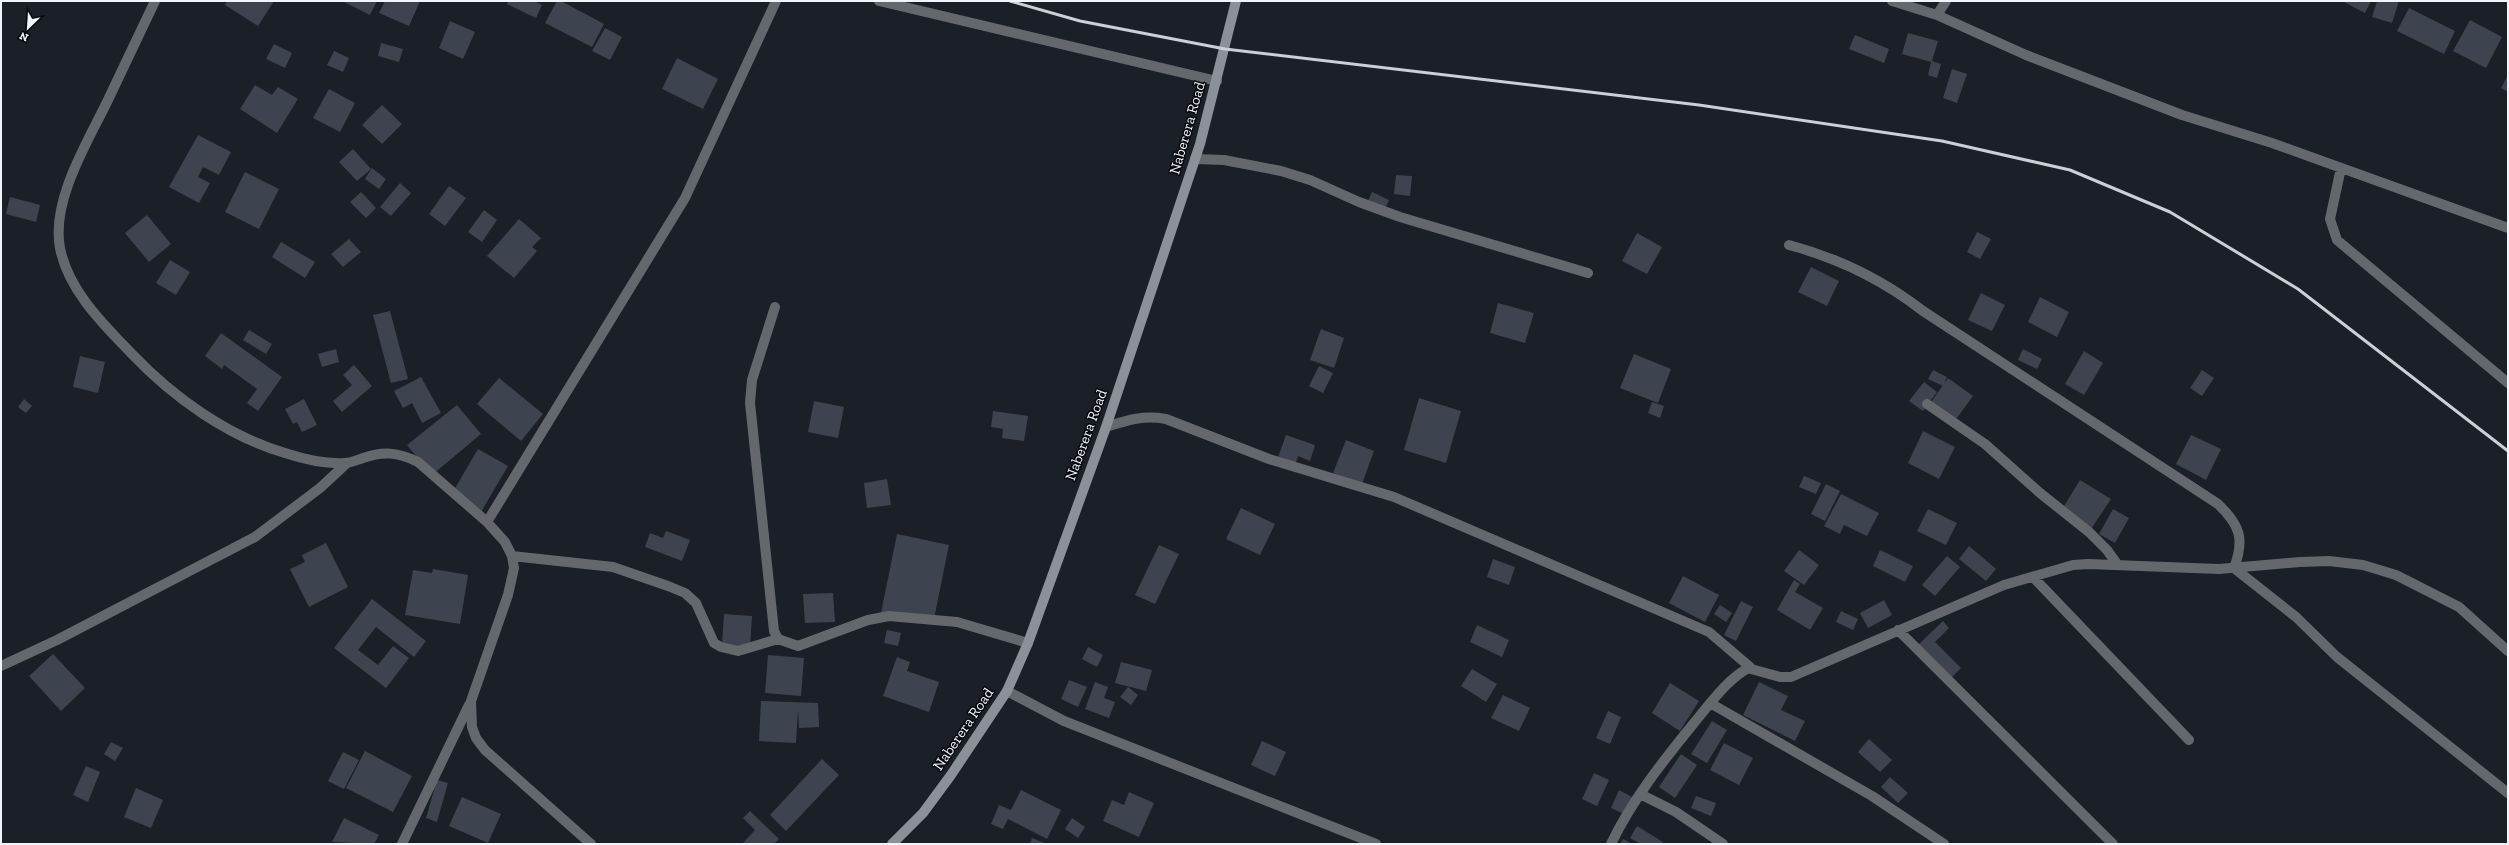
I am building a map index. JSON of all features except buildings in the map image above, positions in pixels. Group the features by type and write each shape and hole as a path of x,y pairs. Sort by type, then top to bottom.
{"street":[{"path":"155,1 68,188 58,230 60,248 68,273 80,293 106,327 158,380 178,396 220,423 271,448 302,457 347,463"},
{"path":"487,522 686,198 776,1"},
{"path":"879,1 1217,81"},
{"name":"Naberera Road","path":"892,844 923,813 1007,691 1028,642 1106,427 1195,159 1217,81 1236,1"},
{"path":"1892,1 1937,15 2026,54 2182,114 2272,143 2508,228"},
{"path":"1937,15 1946,1"},
{"path":"1195,159 1224,160 1281,171 1310,180 1359,202 1400,217 1588,273"},
{"path":"2341,168 2330,219 2337,240 2508,383"},
{"path":"1789,245 1819,254 1884,282 1929,315 2218,504 2230,515 2241,541 2240,553 2234,568"},
{"path":"775,307 752,380 750,403 774,631 778,639"},
{"path":"1927,404 1985,444 2040,493 2089,532 2107,550 2117,564"},
{"path":"1106,427 1136,417 1149,416 1166,420 1269,459 1394,497 1709,632 1751,669 1780,677 1791,677 2004,585 2073,565 2117,564 2234,568 2329,561 2369,567 2403,578 2459,607 2508,651"},
{"path":"1,666 64,637 255,537 320,488 347,463 377,453 392,453 405,456 418,462 487,522 505,542 512,556 514,568 508,595 471,701 402,844"},
{"path":"512,556 613,567 668,586 685,594 696,603 714,643 721,648 738,651 778,639 798,646 868,620 889,616 957,622 1028,642"},
{"path":"2234,568 2296,617 2337,657 2508,793"},
{"path":"2033,577 2189,740"},
{"path":"1898,630 2113,844"},
{"path":"1611,844 1621,823 1640,794 1710,703 1740,672 1750,667"},
{"path":"1007,691 1064,722 1376,844"},
{"path":"471,701 472,727 485,750 591,844"},
{"path":"1710,703 1872,796 1944,844"},
{"path":"1640,794 1676,812 1723,844"}],"railway":[{"path":"1010,1 1080,21 1225,49 1699,105 1942,141 2070,170 2170,212 2298,289 2508,451"}]}
